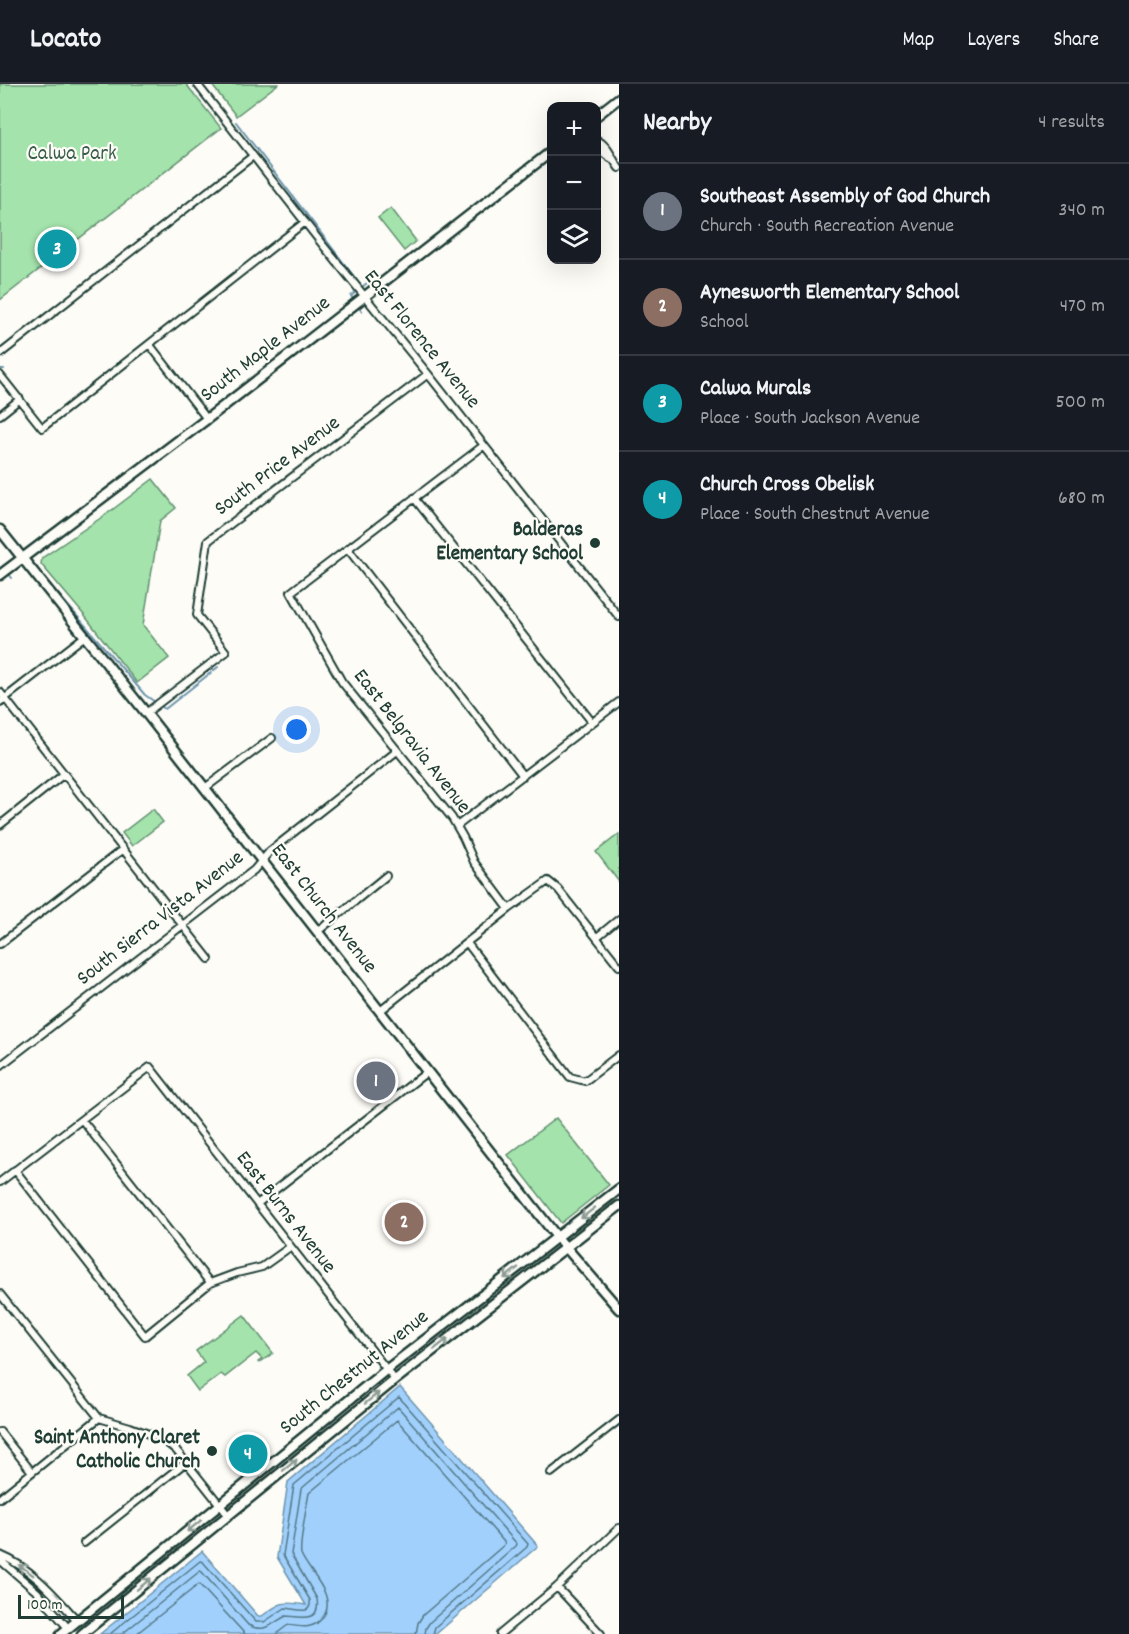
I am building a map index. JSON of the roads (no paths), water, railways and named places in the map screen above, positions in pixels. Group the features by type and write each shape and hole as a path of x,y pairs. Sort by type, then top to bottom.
{"main road":[{"path":"601,113 619,98"},
{"name":"South Maple Avenue","path":"0,575 207,419 547,155"},
{"name":"East Church Avenue","path":"0,530 206,788 558,1237 619,1309"},
{"name":"South Chestnut Avenue","path":"61,1634 386,1370 619,1189"},
{"name":"South Chestnut Avenue","path":"82,1634 395,1380 619,1206"}],"street":[{"name":"East Florence Avenue","path":"197,84 619,617"},
{"path":"601,151 619,168"},
{"path":"0,354 254,156"},
{"path":"0,375 42,428 305,222"},
{"path":"150,345 207,419"},
{"name":"South Price Avenue","path":"146,713 226,652 197,615 208,541 428,374"},
{"path":"0,415 20,399"},
{"path":"483,446 348,549 523,776"},
{"path":"414,498 592,722"},
{"name":"East Belgravia Avenue","path":"348,549 291,592 342,682 452,818 474,862 509,909"},
{"path":"2,700 85,636"},
{"path":"0,692 2,700 64,774 209,959"},
{"path":"457,826 619,702"},
{"path":"206,788 272,738"},
{"name":"South Sierra Vista Avenue","path":"0,1066 254,870 270,851 398,751"},
{"path":"0,825 64,774"},
{"path":"0,944 123,849"},
{"path":"317,932 386,876"},
{"path":"380,1011 548,881 558,889 619,966"},
{"path":"597,937 619,919"},
{"path":"467,943 570,1077 585,1081 619,1055"},
{"name":"East Burns Avenue","path":"82,1120 150,1067 395,1380"},
{"path":"257,1204 427,1072"},
{"path":"0,1182 82,1120 210,1283"},
{"path":"15,1170 145,1336 210,1283 262,1266 290,1247"},
{"path":"0,1294 99,1418 162,1439 176,1450 228,1515"},
{"path":"0,1498 99,1418"},
{"path":"551,1473 619,1420"},
{"path":"0,1432 32,1472"},
{"path":"84,1543 186,1462"},
{"path":"500,1634 556,1587 619,1528"},
{"path":"0,1555 32,1574 77,1620"},
{"path":"0,1560 37,1592 68,1628"},
{"path":"556,1587 602,1634"}],"water":[{"path":"400,1387 538,1546 436,1634 100,1634 202,1551 258,1616 282,1604 306,1605 277,1557 288,1482"}],"waterway":[{"path":"236,122 362,287 377,275 381,280"},
{"path":"385,285 389,290"},
{"path":"355,302 351,296 357,291"},
{"path":"358,306 362,312"},
{"path":"33,565 145,695 165,709 218,667"},
{"path":"8,573 12,578"}],"place":[{"name":"Calwa Murals","path":"57,249"},
{"name":"Balderas Elementary School","path":"595,543"},
{"name":"Southeast Assembly of God Church","path":"376,1081"},
{"name":"Aynesworth Elementary School","path":"404,1222"},
{"name":"Saint Anthony Claret Catholic Church","path":"212,1451"},
{"name":"Church Cross Obelisk","path":"248,1454"}],"park label":[{"name":"Calwa Park","path":"72,155"}]}
